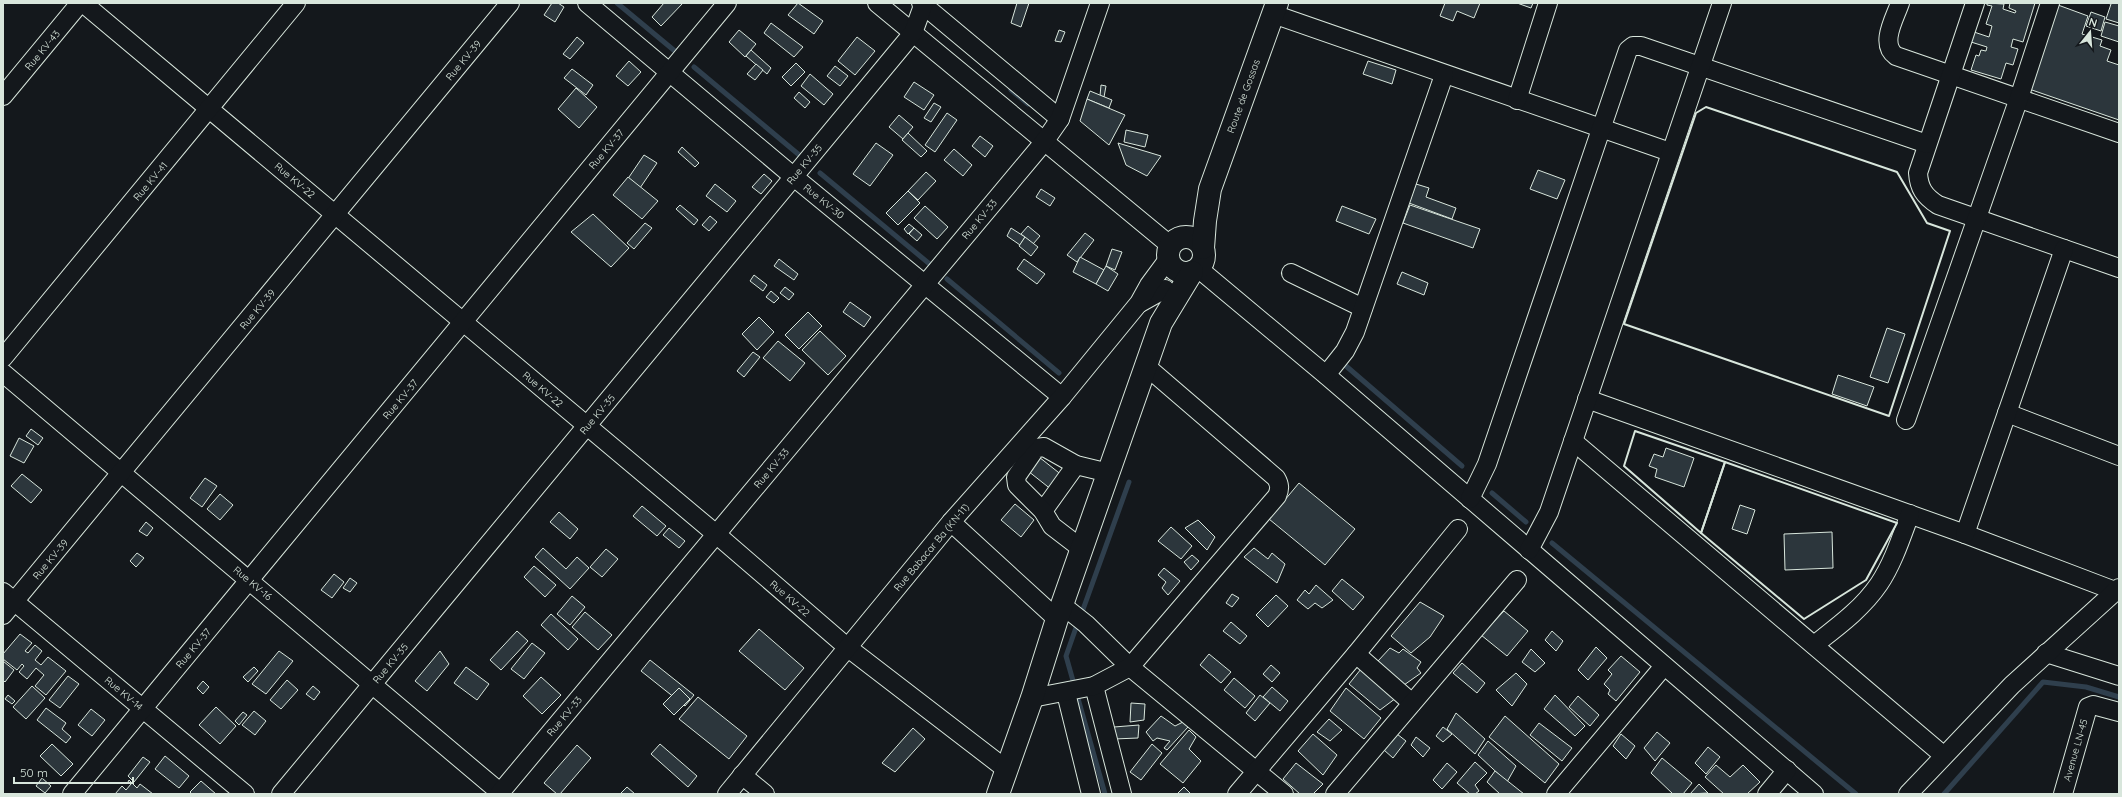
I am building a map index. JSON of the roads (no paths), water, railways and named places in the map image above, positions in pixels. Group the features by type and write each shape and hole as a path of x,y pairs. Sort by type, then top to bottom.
{"main road":[{"name":"Route de Gossas","path":"1210,189 1275,9"},
{"path":"1162,323 1165,289 1172,252 1210,189"},
{"path":"998,794 1063,612 1082,549 1162,323 1198,263 1210,189"},
{"path":"1172,252 1192,238 1198,263"},
{"path":"1172,252 1180,272 1198,263"}],"street":[{"name":"Rue KV-43","path":"3,96 82,3"},
{"name":"Rue KV-22","path":"82,3 716,534 847,647 1007,770"},
{"name":"Rue KV-41","path":"3,358 296,3"},
{"name":"Rue KV-39","path":"3,616 9,597 121,473 510,3"},
{"name":"Rue KV-30","path":"587,3 794,177 1062,397"},
{"name":"Rue KV-37","path":"72,794 727,3"},
{"path":"876,3 1044,142 1172,252 1139,303"},
{"name":"Rue KV-33","path":"500,793 1044,142 1060,119 1100,3"},
{"path":"1517,100 1548,3"},
{"path":"1530,550 1550,512 1670,152 1722,3"},
{"path":"1900,3 1888,40 1890,52 1949,75 2119,133"},
{"path":"1975,3 1949,75 1918,173 1919,186 1927,198 1938,205 1976,220 2119,268"},
{"path":"1906,420 2019,98 2050,3"},
{"path":"922,4 1060,119"},
{"name":"Rue KV-35","path":"281,794 913,33 922,4"},
{"path":"1275,9 1444,75 1670,152"},
{"path":"1470,499 1487,464 1624,56 1633,46 1641,46 1927,144"},
{"path":"1326,375 1350,344 1364,308 1444,75"},
{"path":"1965,534 2064,249"},
{"path":"1198,263 1326,375 1814,794"},
{"path":"1291,273 1364,308"},
{"path":"1139,303 1165,289"},
{"name":"Rue Babacar Ba (KN-11)","path":"727,794 951,522 1062,397 1139,303"},
{"path":"1032,698 1080,690 1130,666 1277,496 1280,490 1280,484 1276,478 1147,367"},
{"name":"Rue KV-16","path":"3,373 500,793"},
{"path":"1587,399 1910,514 2117,590 2046,653 1943,755 1908,794"},
{"path":"2007,413 2119,456"},
{"path":"1573,440 1943,755"},
{"path":"1082,549 1056,529 1043,511 1017,485 1016,476 1036,448 1044,447 1076,465 1109,473"},
{"path":"1043,511 1076,465"},
{"path":"1814,645 1855,611 1878,585 1890,565 1910,514"},
{"path":"951,522 1063,612 1086,624 1130,666 1284,794"},
{"path":"1237,794 1356,654 1458,529"},
{"path":"1335,794 1517,580"},
{"name":"Rue KV-14","path":"9,597 245,794"},
{"path":"2046,653 2118,673"},
{"path":"1356,654 1412,704"},
{"path":"1556,794 1664,666"},
{"path":"1080,690 1092,794"},
{"path":"1080,690 1122,794"},
{"name":"Avenue LN-45","path":"2063,794 2088,707 2093,704 2119,712"},
{"path":"1767,794 1787,770"},
{"path":"742,775 765,794"}],"waterway":[{"path":"617,3 676,52"},
{"path":"694,67 804,159"},
{"path":"1011,90 1028,104"},
{"path":"820,173 932,266"},
{"path":"947,279 1059,373"},
{"path":"1346,366 1462,466"},
{"path":"1081,615 1129,482"},
{"path":"1492,493 1526,522"},
{"path":"1552,543 1856,794"},
{"path":"1078,622 1066,656 1105,794"},
{"path":"1944,794 2043,682 2086,687 2119,697"}]}
